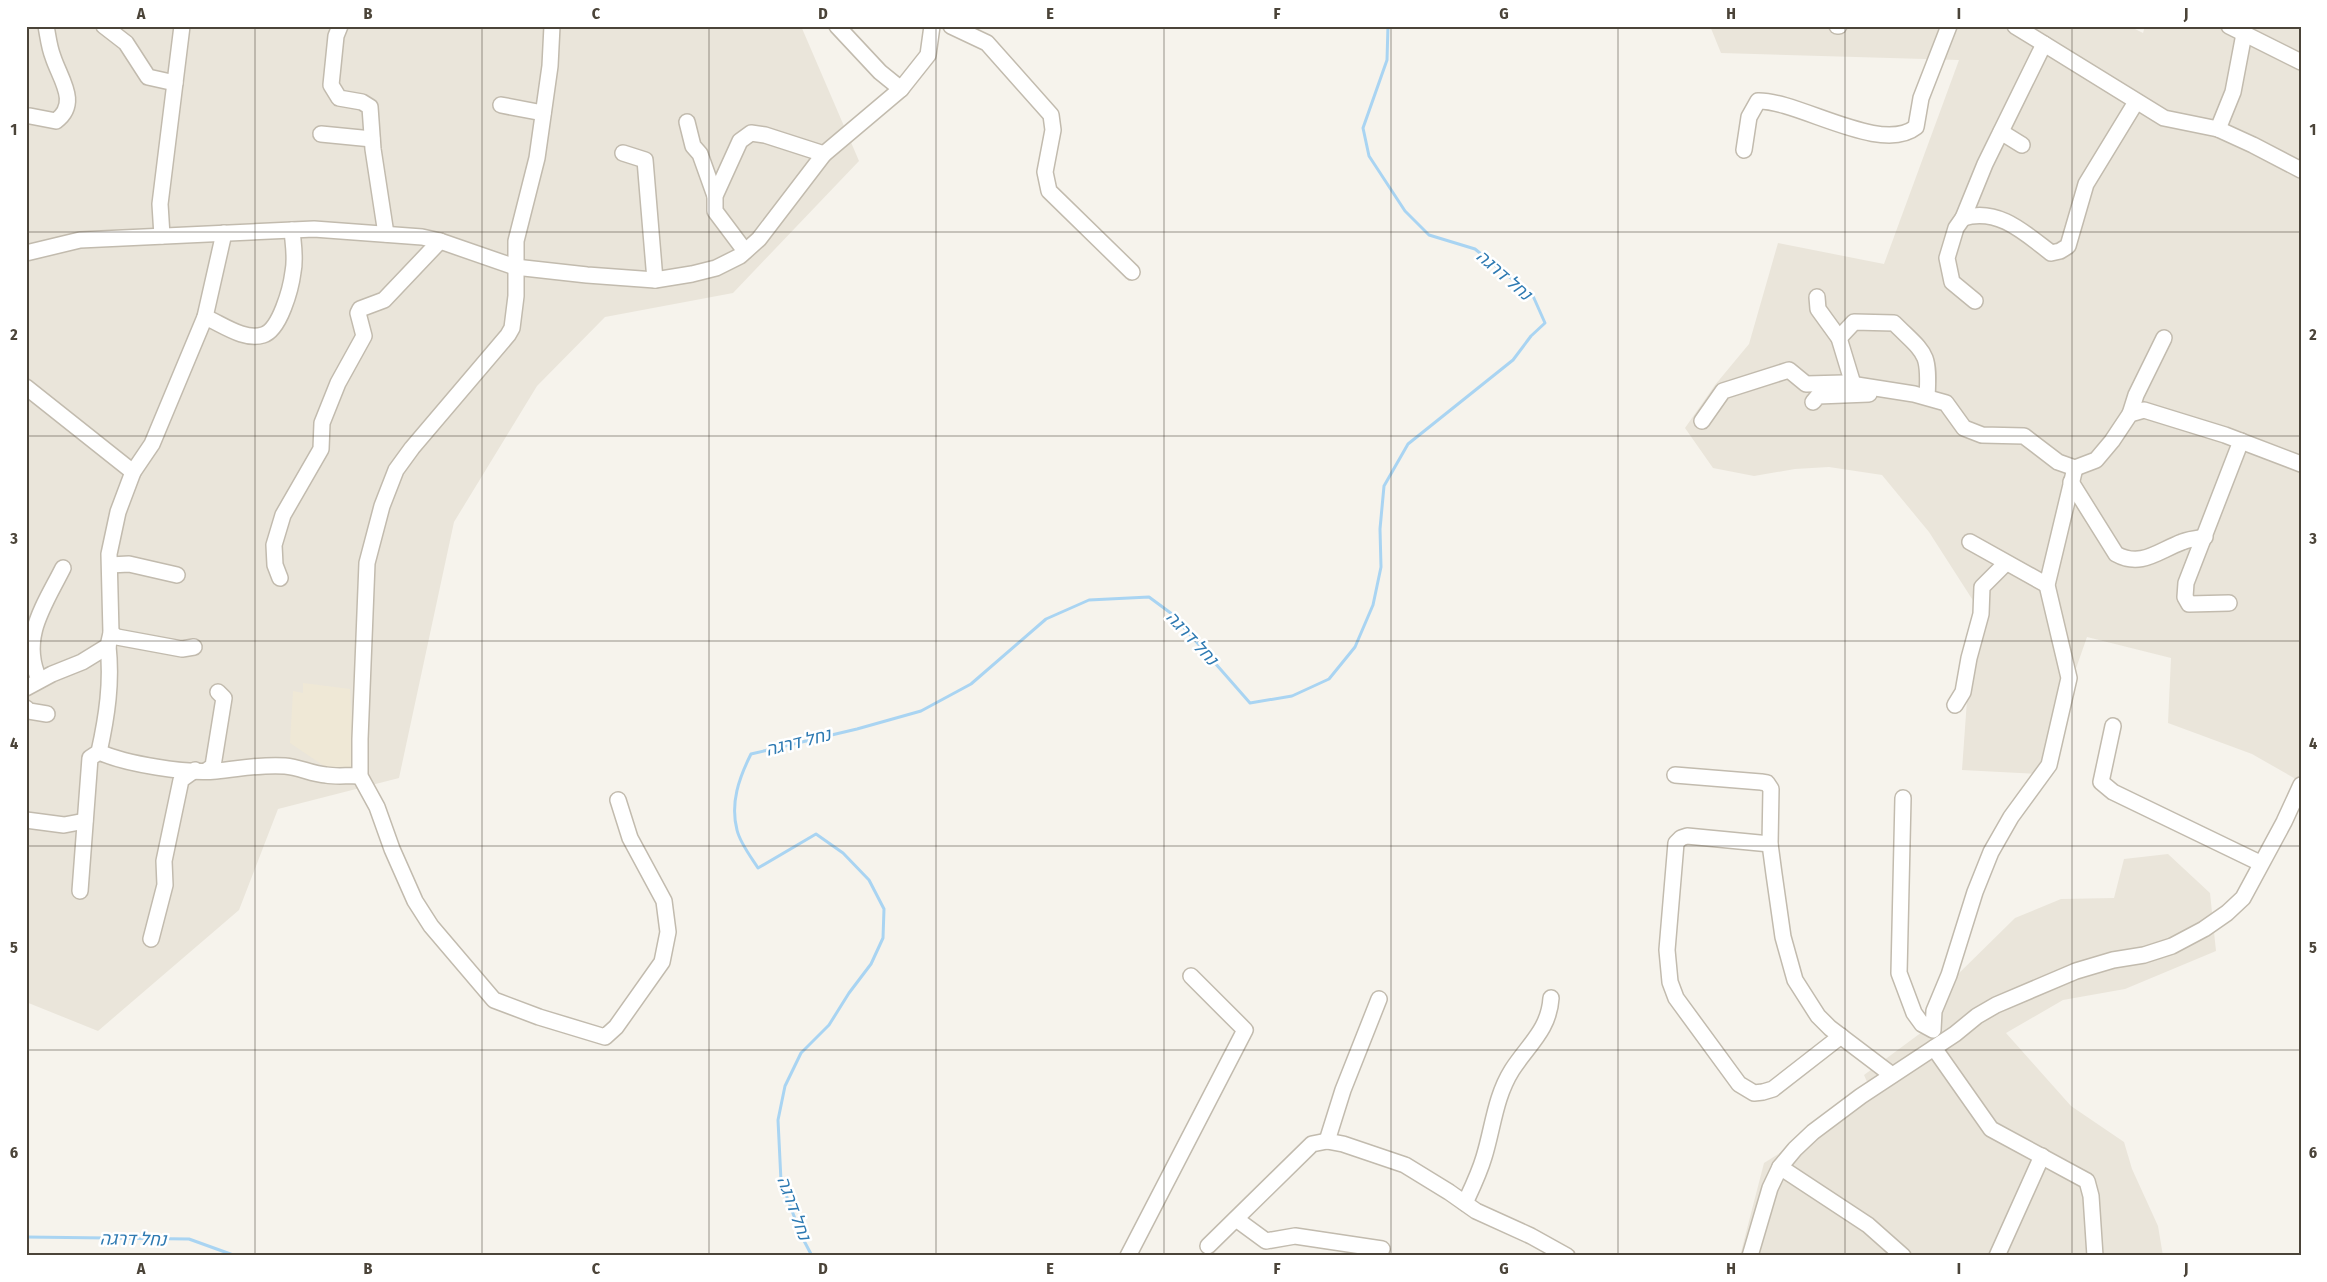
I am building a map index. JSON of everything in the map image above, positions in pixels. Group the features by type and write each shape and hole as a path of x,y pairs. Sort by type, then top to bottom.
{"street":[{"path":"30,116 56,121 65,114 68,106 67,96 52,56 46,26"},
{"path":"104,26 126,43 148,77 175,83"},
{"path":"162,236 160,204 182,26"},
{"path":"552,26 550,66 535,166 516,241 512,328 508,336 412,448 396,470 382,506 366,563 360,776 377,807 392,849 415,901 431,926 494,1000 539,1018 605,1037 616,1027 662,962 668,932 664,901 630,838 618,800"},
{"path":"837,26 880,72 901,89"},
{"path":"26,252 80,240 314,229 386,234 440,241 515,267 587,276 655,280 692,274 716,268 745,251 758,239 824,154 901,89 928,55 932,26"},
{"path":"950,26 988,43 1051,115 1053,130 1045,172 1048,191 1132,272"},
{"path":"1744,150 1749,116 1758,101 1771,101 1838,124 1898,136 1908,133 1916,127 1921,98 1949,26"},
{"path":"2015,26 2164,118 2218,130 2253,145 2301,170"},
{"path":"2229,26 2301,62"},
{"path":"336,29 331,85 339,98 362,102 370,107 372,140 386,234"},
{"path":"2218,130 2233,92 2244,34"},
{"path":"1975,301 1952,282 1947,258 1956,228 1963,218 2001,132 2044,44"},
{"path":"1963,218 1976,214 2011,222 2051,253 2060,252 2068,246 2086,184 2136,102"},
{"path":"500,105 543,114"},
{"path":"687,122 693,146 700,154 715,196 715,211 745,251"},
{"path":"2001,132 2022,145"},
{"path":"715,196 740,141 752,133 765,135 824,154"},
{"path":"321,134 372,140"},
{"path":"622,153 645,160 655,280"},
{"path":"205,317 246,336 262,335 272,330 279,319 294,271 292,230"},
{"path":"80,891 90,758 99,752 108,716 110,670 109,554 118,512 132,472 152,444 205,317 224,232"},
{"path":"280,578 275,565 274,545 280,522 321,449 322,423 338,383 364,336 358,313 360,309 384,300 440,241"},
{"path":"1817,297 1818,309 1839,338 1853,384"},
{"path":"1839,338 1854,322 1894,323 1920,347 1926,359 1929,370 1920,396"},
{"path":"1903,798 1899,973 1914,1013 1922,1024 1933,1030 1934,1012 1949,975 1975,892 1991,852 2011,817 2049,765 2069,678 2047,585 2073,475 2096,460 2112,441 2130,414 2136,395 2164,338"},
{"path":"1702,421 1723,391 1789,370 1806,384 1853,384 1920,396 1946,403 1964,428 1982,435 2024,436 2058,462 2073,475 2116,554 2127,560 2141,559 2183,541 2206,537"},
{"path":"26,387 132,472"},
{"path":"1813,402 1818,396 1873,394 1902,399 1920,396"},
{"path":"2130,414 2144,410 2241,441 2301,464"},
{"path":"2229,603 2190,604 2185,597 2186,583 2206,537 2241,441"},
{"path":"1970,542 1995,554 2006,563 2047,585"},
{"path":"1955,705 1963,692 1969,658 1981,614 1982,587 2006,563"},
{"path":"110,565 129,564 176,575"},
{"path":"63,568 35,625 31,639 33,684 82,662 109,639 118,637 182,649 194,647"},
{"path":"151,939 165,885 164,861 180,780 213,766 224,698 218,692"},
{"path":"27,712 47,714"},
{"path":"2113,726 2101,782 2113,792 2260,862"},
{"path":"99,752 116,759 200,771 243,766 286,766 327,776 343,774 360,776"},
{"path":"1675,775 1766,783 1771,789 1770,844 1783,937 1795,980 1818,1016 1892,1075"},
{"path":"1750,1256 1770,1188 1780,1167 1795,1148 1813,1132 1977,1016 2031,989 2105,962 2144,955 2172,946 2204,929 2227,913 2243,898 2301,786"},
{"path":"26,820 64,825 85,821"},
{"path":"1770,844 1687,836 1681,838 1676,843 1667,950 1670,982 1686,1013 1739,1084 1754,1093 1773,1089 1841,1036"},
{"path":"1128,1256 1245,1030 1191,976"},
{"path":"1465,1203 1484,1158 1492,1119 1504,1086 1512,1071 1543,1028 1550,1011 1551,998"},
{"path":"1327,1141 1343,1090 1379,999"},
{"path":"1934,1048 1990,1129 2087,1181 2091,1196 2095,1256"},
{"path":"1208,1246 1312,1144 1327,1141 1360,1149 1405,1166 1476,1211 1531,1236 1567,1256"},
{"path":"1996,1256 2042,1156"},
{"path":"1780,1167 1868,1225 1903,1256"},
{"path":"1236,1219 1266,1241 1295,1236 1382,1249"}],"shaded area":[{"path":"26,26 801,26 859,161 733,293 605,317 537,386 454,522 399,778 278,809 239,910 98,1031 26,1002"},
{"path":"1710,26 2129,26 2143,33 2145,26 2301,26 2301,782 2252,754 2168,723 2171,658 2087,637 2039,774 1962,770 1974,602 1929,532 1882,475 1829,467 1795,469 1754,476 1713,468 1685,428 1715,385 1749,344 1778,243 1884,264 1959,60 1721,53"},
{"path":"303,683 350,689 355,770 327,768 290,743 293,691 303,693"},
{"path":"2168,854 2210,893 2216,951 2125,989 2063,1000 2006,1033 2071,1106 2124,1142 2132,1169 2158,1226 2163,1256 1740,1256 1764,1163 1873,1095 1864,1075 1922,1032 1950,982 2015,918 2061,899 2114,898 2124,859"}],"waterway":[{"name":"נחל דרגה","path":"812,1256 801,1235 781,1181 778,1120 785,1086 801,1053 829,1025 849,993 871,964 883,938 884,909 869,880 843,853 816,834 758,868 741,840 735,820 735,800 739,781 751,754 857,729 921,711 971,684 1046,619 1089,600 1149,597 1172,614 1250,703 1292,696 1329,679 1355,647 1373,605 1381,567 1380,529 1384,486 1408,444 1513,360 1531,336 1545,323 1533,296 1475,249 1429,235 1405,211 1369,156 1363,128 1387,60 1388,26"},
{"name":"נחל דרגה","path":"26,1237 189,1239 236,1256"}]}
